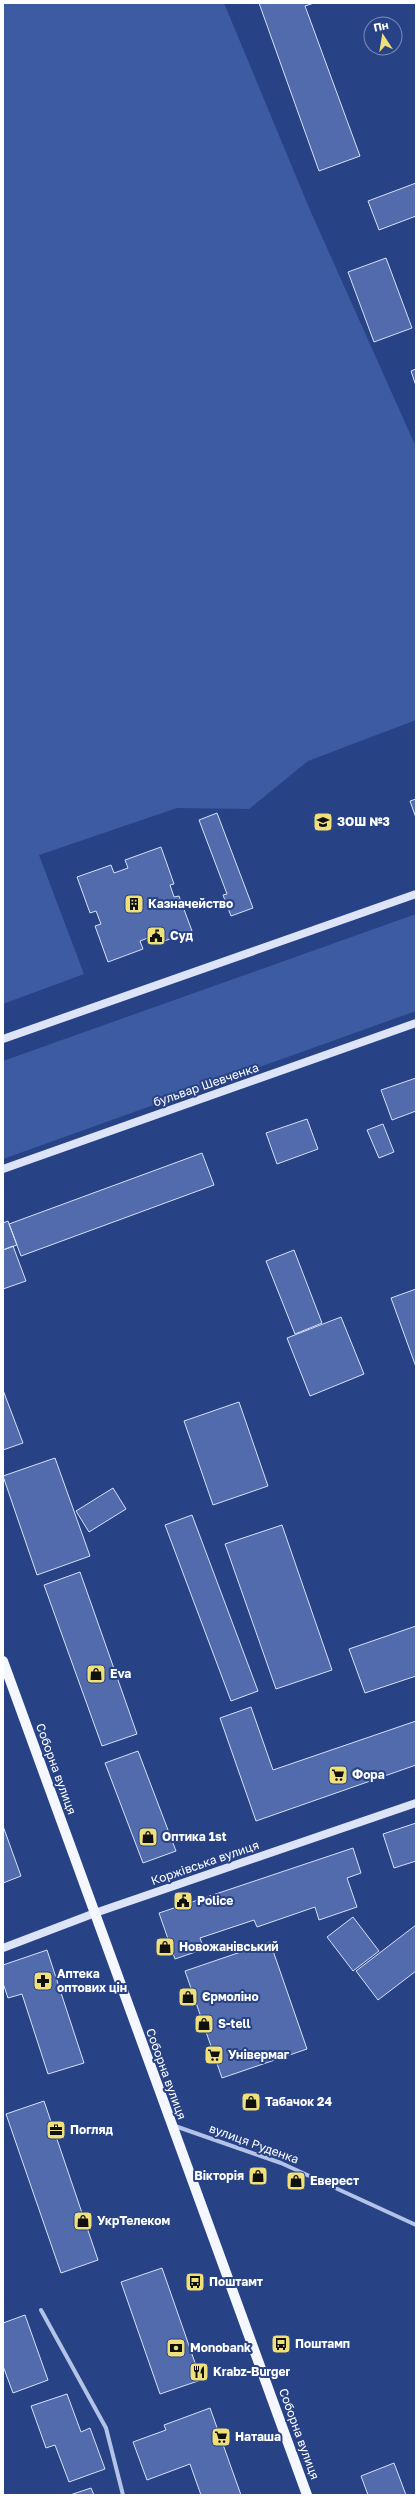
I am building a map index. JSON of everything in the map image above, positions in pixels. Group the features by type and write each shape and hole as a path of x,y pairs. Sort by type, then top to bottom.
{"main road":[{"path":"3,1038 416,894"},
{"name":"бульвар Шевченка","path":"3,1169 416,1023"},
{"name":"Соборна вулиця","path":"3,1661 306,2495"},
{"name":"Коржівська вулиця","path":"3,1948 95,1913 416,1803"}],"street":[{"name":"вулиця Руденка","path":"171,2125 281,2163 416,2225"},
{"path":"41,2310 106,2428 114,2454 123,2495"}],"shaded area":[{"path":"3,3 224,3 310,210 416,447 416,720 308,761 249,809 177,808 39,855 84,974 3,1004"},
{"path":"416,914 416,1011 3,1159 3,1061"}],"building":[{"path":"259,3 314,3 305,6 360,156 319,171"},
{"path":"416,183 416,216 379,230 368,201"},
{"path":"386,258 412,328 374,342 348,272"},
{"path":"416,369 416,386 411,371"},
{"path":"416,799 416,818 410,801"},
{"path":"217,813 253,908 231,916 223,895 227,894 199,820"},
{"name":"Казначейство","path":"161,847 174,884 170,885 174,897 179,896 192,931 156,944 153,936 140,941 143,949 108,962 95,926 101,924 96,911 90,913 77,877 111,865 114,873 128,868 125,860"},
{"path":"416,1078 416,1111 392,1120 381,1090"},
{"path":"307,1119 318,1149 277,1164 266,1133"},
{"path":"383,1124 394,1152 379,1158 367,1130"},
{"path":"202,1153 214,1185 21,1256 9,1224"},
{"path":"8,1221 17,1245 3,1250 3,1223"},
{"path":"13,1246 26,1281 3,1289 3,1250"},
{"path":"294,1250 322,1323 295,1334 266,1261"},
{"path":"416,1289 416,1367 391,1298"},
{"path":"341,1317 364,1374 310,1396 287,1338"},
{"path":"3,1390 23,1443 3,1450"},
{"path":"239,1402 268,1486 213,1505 184,1421"},
{"path":"55,1458 90,1556 37,1575 3,1476"},
{"path":"113,1488 126,1509 89,1532 76,1511"},
{"path":"192,1515 258,1691 231,1701 165,1525"},
{"path":"282,1525 332,1670 276,1689 225,1544"},
{"path":"80,1572 137,1734 102,1746 44,1585"},
{"path":"416,1626 416,1676 365,1693 349,1649"},
{"path":"251,1707 273,1770 416,1721 416,1765 256,1821 220,1718"},
{"path":"138,1751 176,1851 143,1863 105,1763"},
{"path":"416,1823 416,1861 394,1868 383,1834"},
{"path":"3,1826 21,1876 3,1883"},
{"path":"353,1848 361,1873 347,1878 357,1907 319,1920 315,1907 257,1927 254,1920 200,1938 204,1949 175,1959 159,1913"},
{"path":"353,1917 379,1951 353,1971 327,1937"},
{"path":"416,1925 416,1971 378,2000 356,1971"},
{"path":"270,1942 307,2049 222,2078 185,1971"},
{"path":"47,1950 84,2063 48,2074 22,1994 8,1998 3,1983 3,1965"},
{"path":"44,2101 98,2260 61,2273 6,2114"},
{"path":"162,2268 201,2380 160,2394 121,2282"},
{"path":"25,2315 48,2380 13,2393 3,2366 3,2323"},
{"path":"67,2394 81,2432 90,2428 105,2469 69,2482 55,2445 46,2448 31,2406"},
{"path":"210,2408 241,2495 201,2495 190,2464 147,2480 133,2442 166,2430 164,2425"},
{"path":"394,2463 406,2495 368,2495 361,2476"},
{"path":"91,2488 94,2495 70,2495"}],"place":[{"name":"ЗОШ №3","path":"323,822"},
{"name":"Казначейство","path":"134,904"},
{"name":"Суд","path":"156,936"},
{"name":"Eva","path":"96,1674"},
{"name":"Фора","path":"338,1775"},
{"name":"Оптика 1st","path":"148,1837"},
{"name":"Police","path":"183,1901"},
{"name":"Новожанівський","path":"165,1947"},
{"name":"Аптека оптових цін","path":"43,1981"},
{"name":"Єрмоліно","path":"188,1997"},
{"name":"S-tell","path":"204,2024"},
{"name":"Універмаг","path":"214,2055"},
{"name":"Табачок 24","path":"251,2102"},
{"name":"Погляд","path":"56,2130"},
{"name":"Вікторія","path":"258,2176"},
{"name":"Еверест","path":"296,2181"},
{"name":"УкрТелеком","path":"83,2221"},
{"name":"Поштамт","path":"195,2282"},
{"name":"Поштамп","path":"281,2344"},
{"name":"Monobank","path":"176,2348"},
{"name":"Krabz-Burger","path":"199,2372"},
{"name":"Наташа","path":"221,2437"}]}
